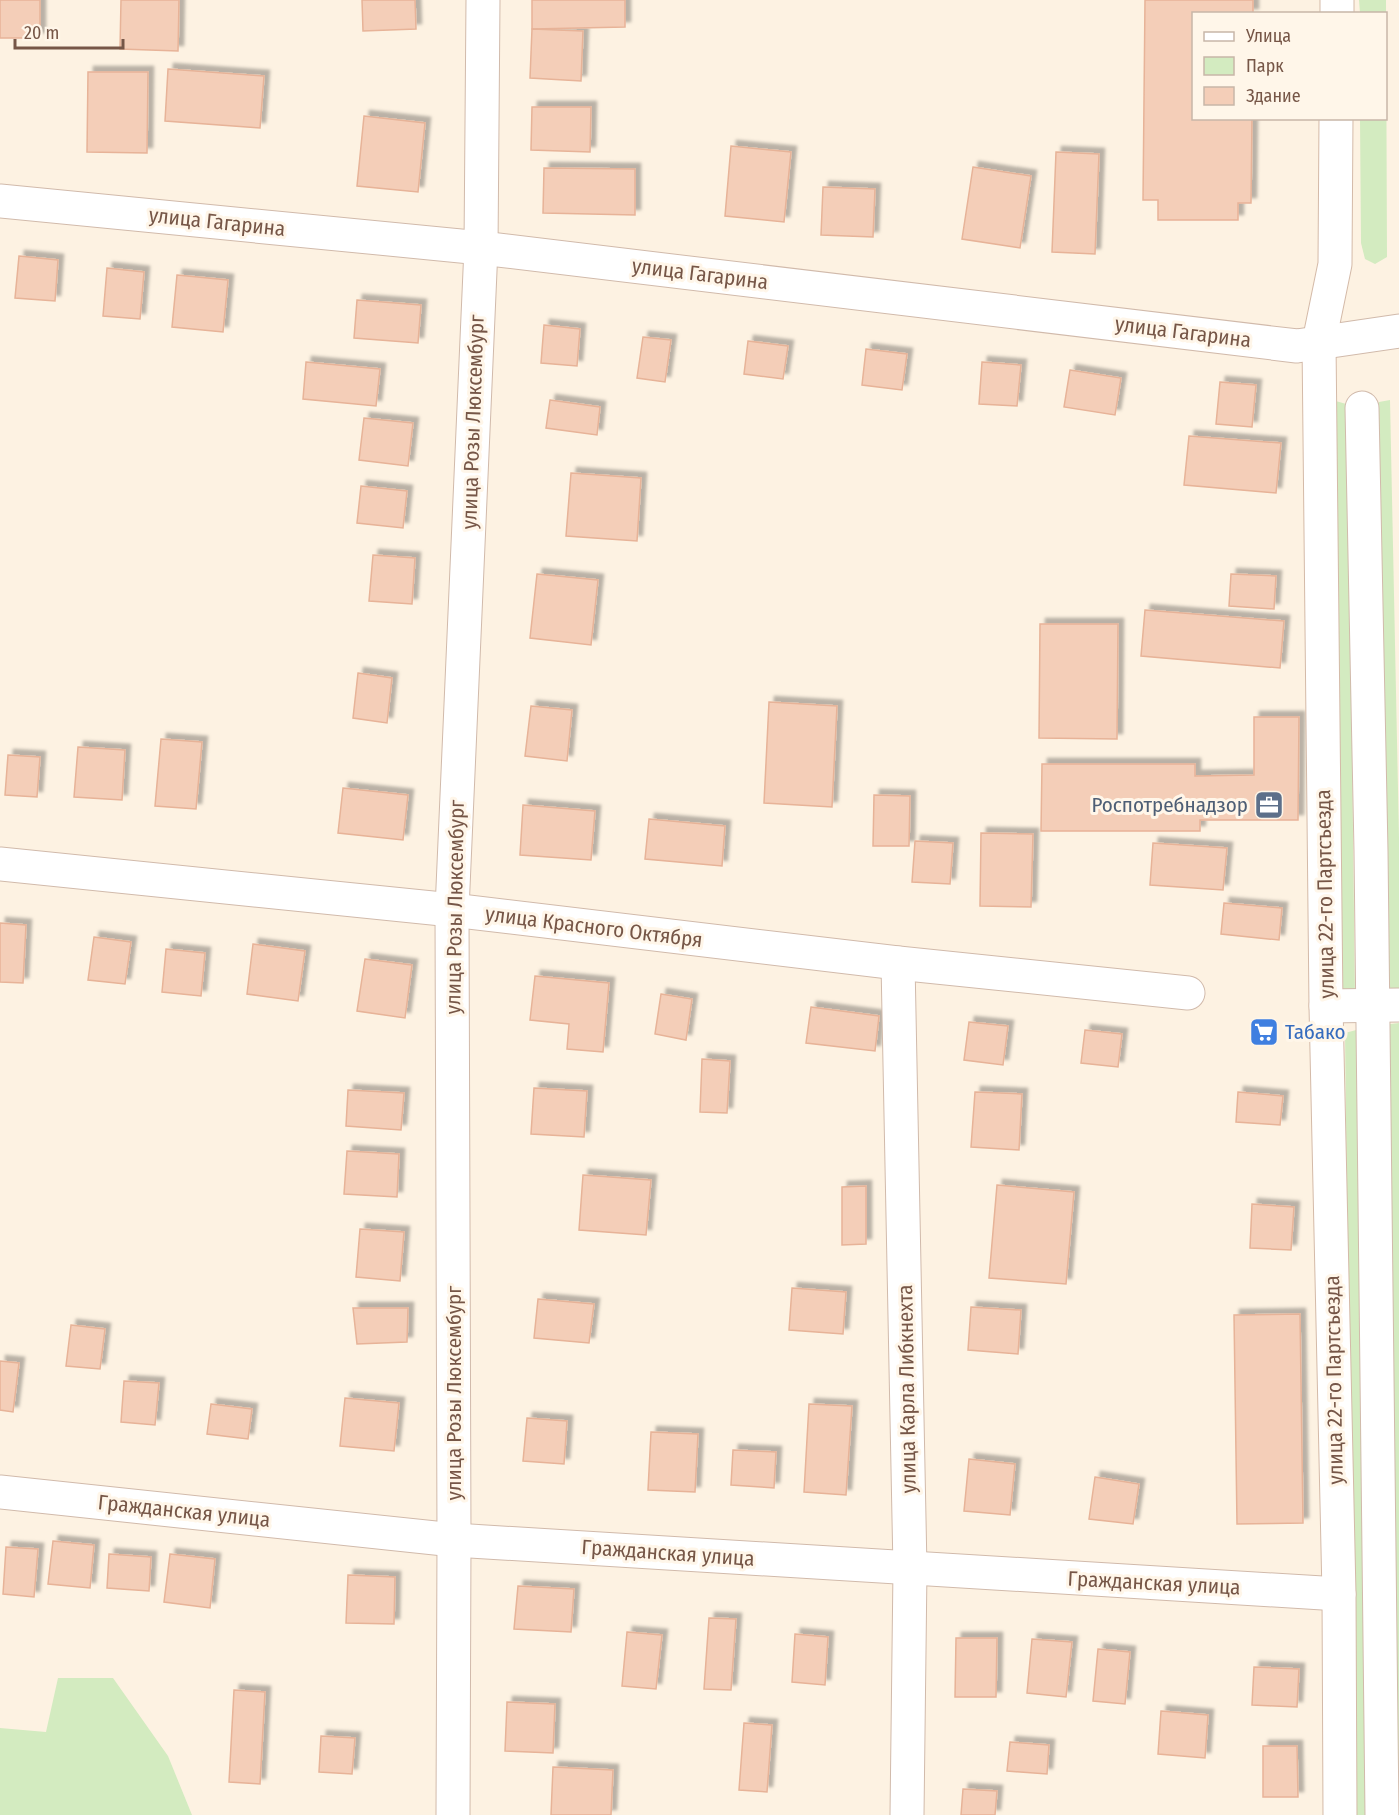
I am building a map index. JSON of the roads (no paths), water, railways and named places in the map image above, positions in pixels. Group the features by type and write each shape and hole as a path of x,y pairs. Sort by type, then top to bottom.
{"street":[{"name":"улица Розы Люксембург","path":"453,1815 452,910 481,248 483,0"},
{"name":"улица 22-го Партсъезда","path":"1336,120 1335,264 1319,342 1326,1006 1339,1594 1340,1815"},
{"name":"улица Гагарина","path":"0,201 481,248 1297,345 1399,331"},
{"path":"1362,408 1386,1005 1382,1815"},
{"name":"улица Красного Октября","path":"0,864 452,910 898,963 1188,993"},
{"name":"улица Карла Либкнехта","path":"898,963 910,1569 907,1815"},
{"path":"1326,1006 1386,1005"},
{"name":"Гражданская улица","path":"0,1492 454,1540 1339,1594"}],"place":[{"name":"Роспотребнадзор","path":"1269,805"},
{"name":"Табако","path":"1264,1032"}]}
